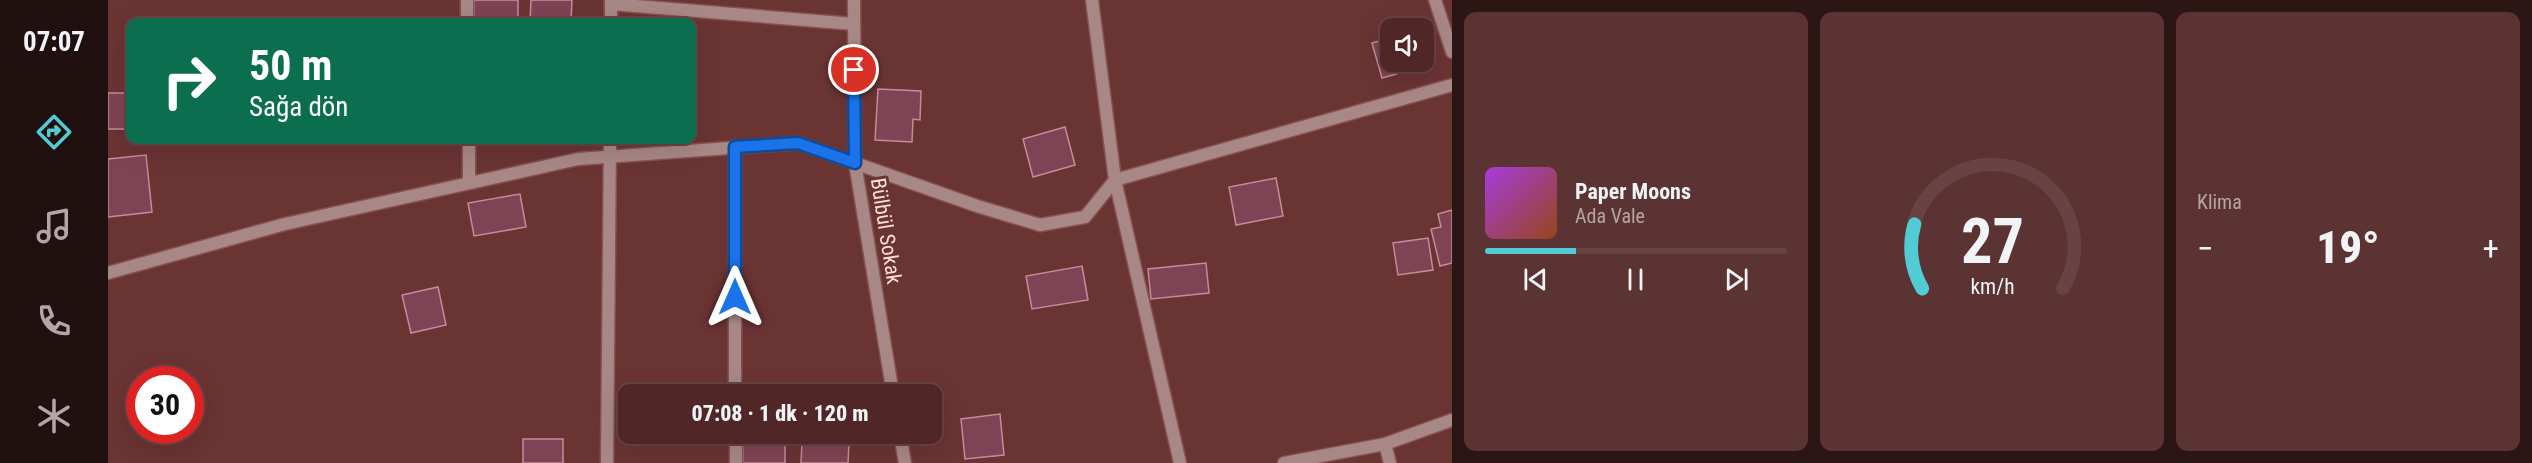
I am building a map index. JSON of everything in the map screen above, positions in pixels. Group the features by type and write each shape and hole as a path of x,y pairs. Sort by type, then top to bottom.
{"street":[{"path":"467,0 468,18"},
{"name":"Bülbül Sokak","path":"854,0 855,163 891,384"},
{"path":"1092,0 1115,180 1180,463"},
{"path":"1436,0 1452,52"},
{"path":"611,18 611,2 854,24"},
{"path":"108,273 285,224 578,159 798,143 977,206 1040,225 1085,217 1115,180 1452,85"},
{"path":"469,144 469,183"},
{"path":"607,463 610,144"},
{"path":"735,147 735,384"},
{"path":"1284,463 1385,444 1452,420"},
{"path":"736,444 736,463"},
{"path":"901,444 904,463"},
{"path":"1385,444 1390,463"}],"building":[{"path":"474,0 518,0 518,18 474,18"},
{"path":"531,0 572,0 571,18 530,18"},
{"path":"1380,41 1380,71 1372,43"},
{"path":"1380,72 1403,72 1382,78"},
{"path":"878,89 921,91 920,120 913,119 912,142 875,140"},
{"path":"108,93 126,93 126,129 108,129"},
{"path":"1065,127 1075,165 1033,177 1023,139"},
{"path":"146,155 152,212 108,217 108,159"},
{"path":"1276,178 1283,216 1236,225 1229,187"},
{"path":"520,194 526,227 474,236 468,203"},
{"path":"1452,210 1452,263 1440,266 1431,229 1441,227 1438,214"},
{"path":"1428,238 1433,270 1398,275 1393,243"},
{"path":"1206,263 1209,293 1151,299 1148,269"},
{"path":"1082,266 1088,300 1032,309 1026,276"},
{"path":"438,287 446,325 411,333 402,295"},
{"path":"1000,414 1004,455 965,459 961,419"},
{"path":"523,439 563,439 563,463 523,463"},
{"path":"743,444 785,444 785,463 743,463"},
{"path":"802,444 849,444 848,463 801,463"}],"route":[{"path":"735,297 735,147 798,143 855,163 854,70"}]}
